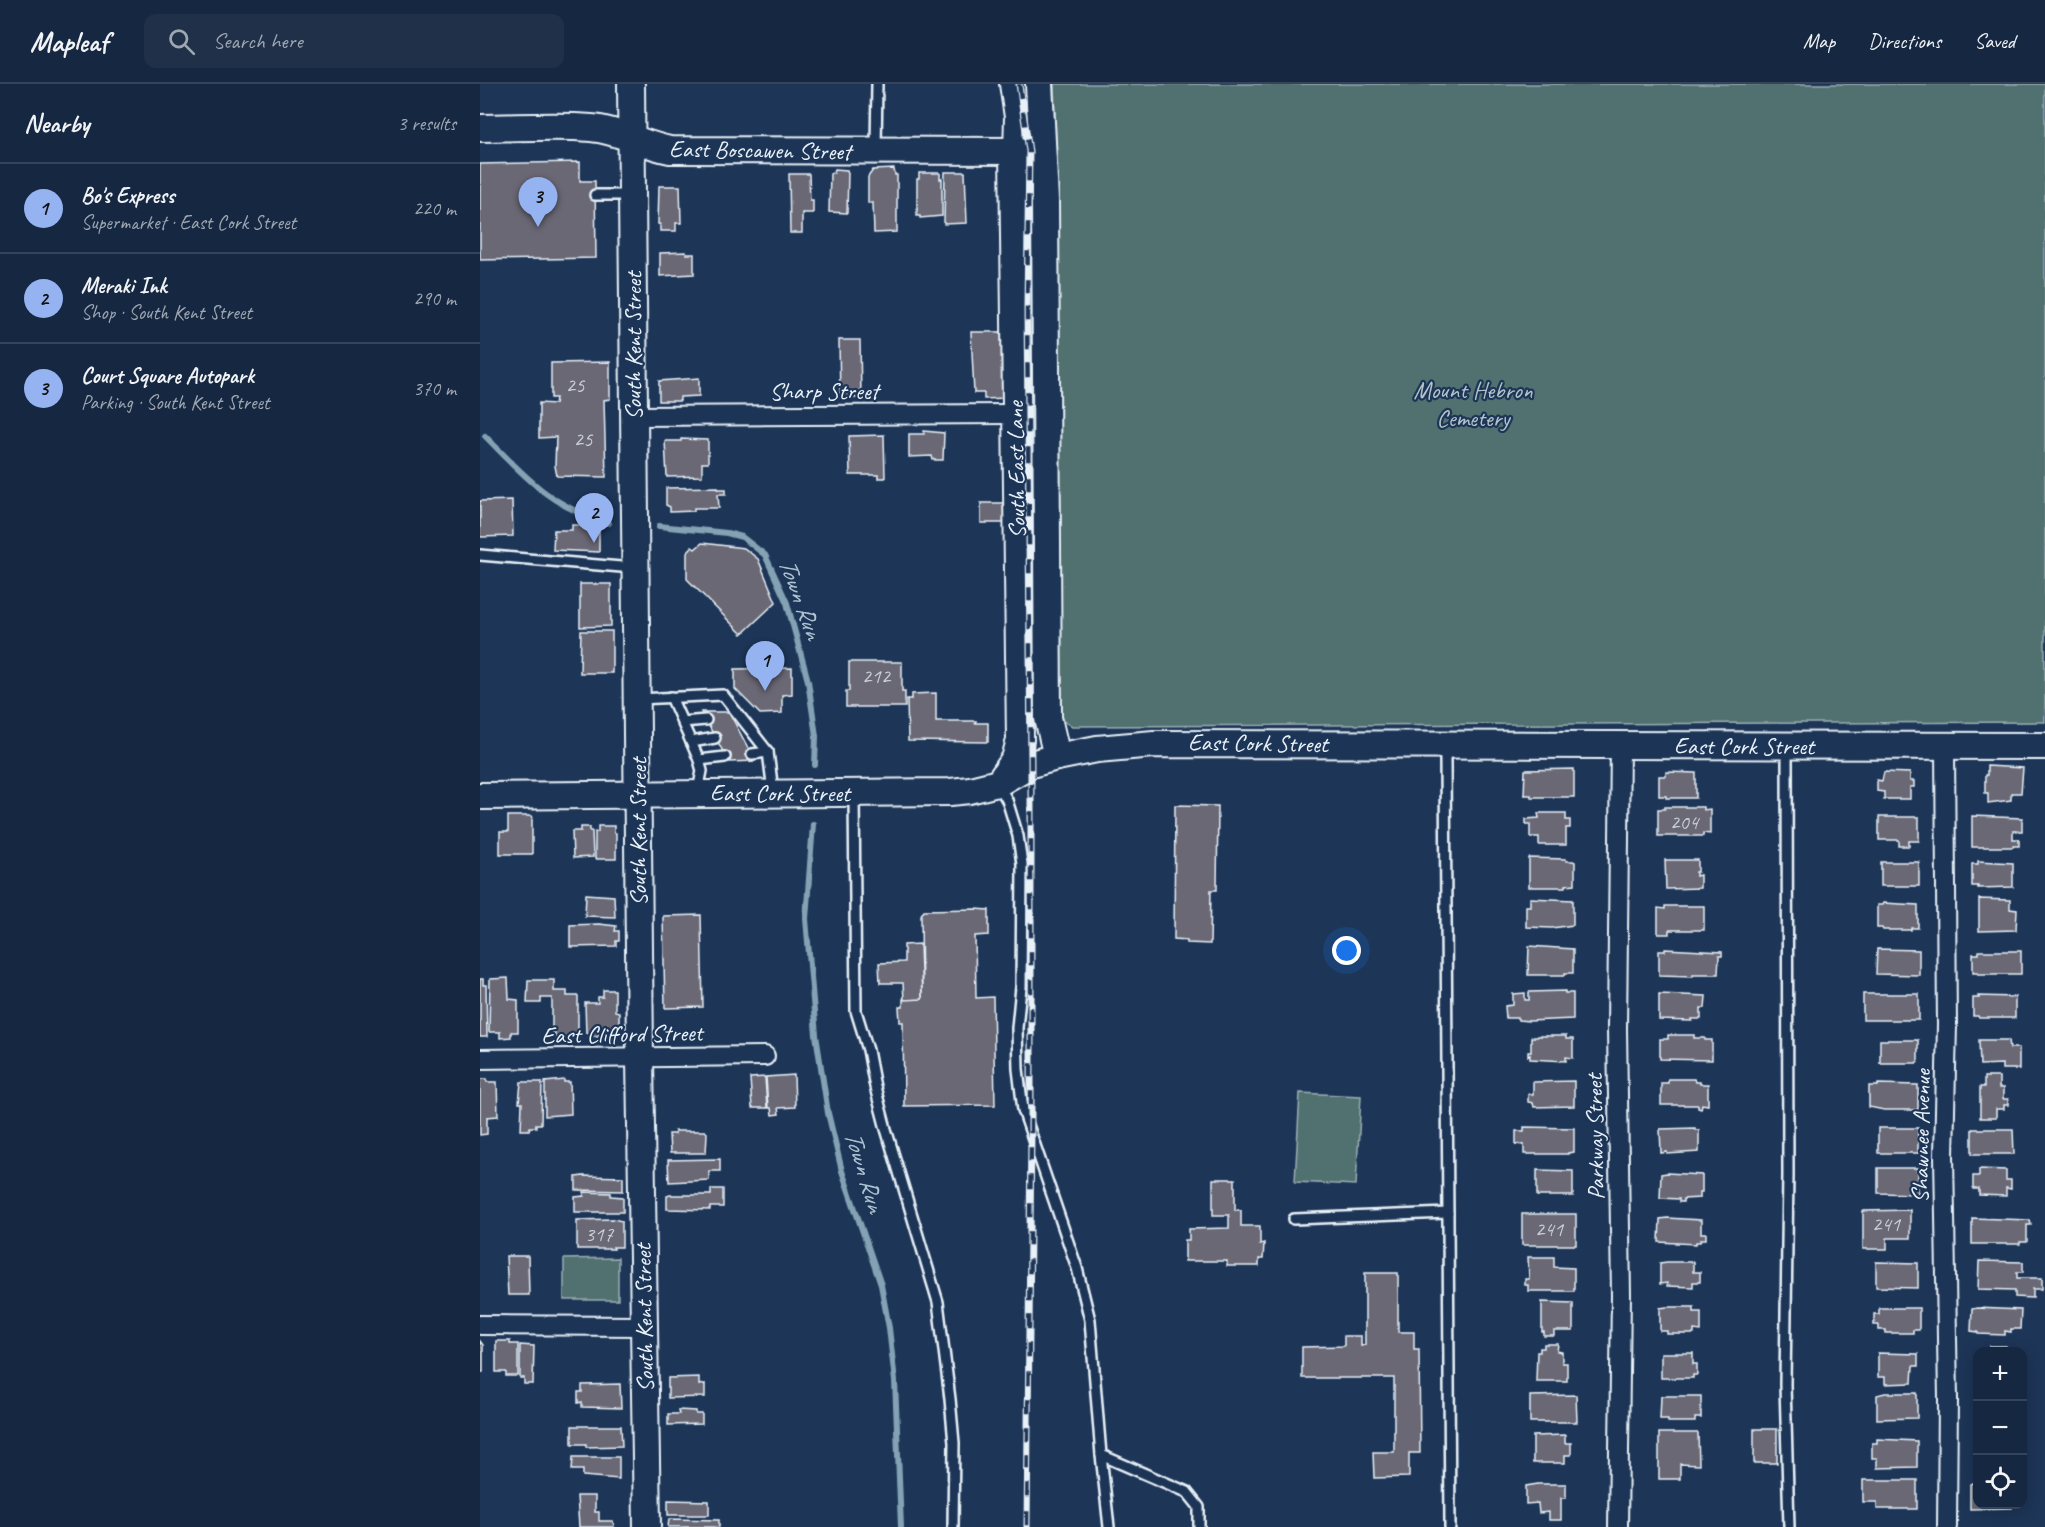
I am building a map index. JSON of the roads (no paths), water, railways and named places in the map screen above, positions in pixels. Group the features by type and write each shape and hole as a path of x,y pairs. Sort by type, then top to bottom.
{"street":[{"name":"South Kent Street","path":"631,84 646,1527"},
{"path":"1009,84 1014,117 1013,151"},
{"name":"South East Lane","path":"1039,84 1045,212 1048,718 1057,757"},
{"name":"East Boscawen Street","path":"480,128 592,128 632,137 649,146 670,150 1043,152"},
{"name":"South East Lane","path":"998,783 1015,759 1020,740 1013,151"},
{"name":"Sharp Street","path":"634,416 1015,414"},
{"name":"East Cork Street","path":"480,796 950,792 998,783 1031,764 1057,757 1124,746 1181,742 1787,747 2045,746"},
{"name":"Parkway Street","path":"1618,1527 1621,1295 1617,1029 1620,745"},
{"name":"Shawnee Avenue","path":"1945,746 1947,1025 1944,1155 1948,1399 1947,1527"},
{"name":"East Clifford Street","path":"480,1059 765,1056"},
{"path":"480,1325 645,1326"}],"lane":[{"path":"876,152 877,84"},
{"path":"596,195 632,195"},
{"path":"480,555 636,568"},
{"path":"637,699 723,695 737,717 753,732 768,752 773,793"},
{"path":"671,697 702,771 697,793"},
{"path":"682,722 706,720"},
{"path":"741,734 753,732"},
{"path":"691,742 715,738"},
{"path":"1450,745 1445,758 1450,1527"},
{"path":"1787,747 1788,1174 1785,1384 1789,1527"},
{"path":"752,754 768,752"},
{"path":"699,760 725,757"},
{"path":"998,783 1007,800 1018,836 1022,864 1021,987 1017,1028 1018,1069 1023,1110 1077,1268 1090,1320 1109,1527"},
{"path":"854,792 856,1011 868,1050 883,1120 938,1302 953,1432 953,1527"},
{"path":"1294,1219 1448,1213"},
{"path":"1101,1455 1187,1492 1199,1507 1199,1527"}],"waterway":[{"name":"Town Run","path":"485,436 540,489 571,509 609,523"},
{"name":"Town Run","path":"659,526 727,533 742,537 765,555 787,603 808,681 816,736 815,765"},
{"name":"Town Run","path":"813,824 806,919 816,1035 828,1113 842,1171 881,1285 889,1328 895,1381 901,1527"}],"railway":[{"path":"1019,84 1029,151 1027,308 1031,1133 1027,1527"}],"place":[{"name":"Court Square Autopark","path":"538,227"},
{"name":"Meraki Ink","path":"594,543"},
{"name":"Bo's Express","path":"765,691"}],"park label":[{"name":"Mount Hebron Cemetery","path":"1473,404"}]}
